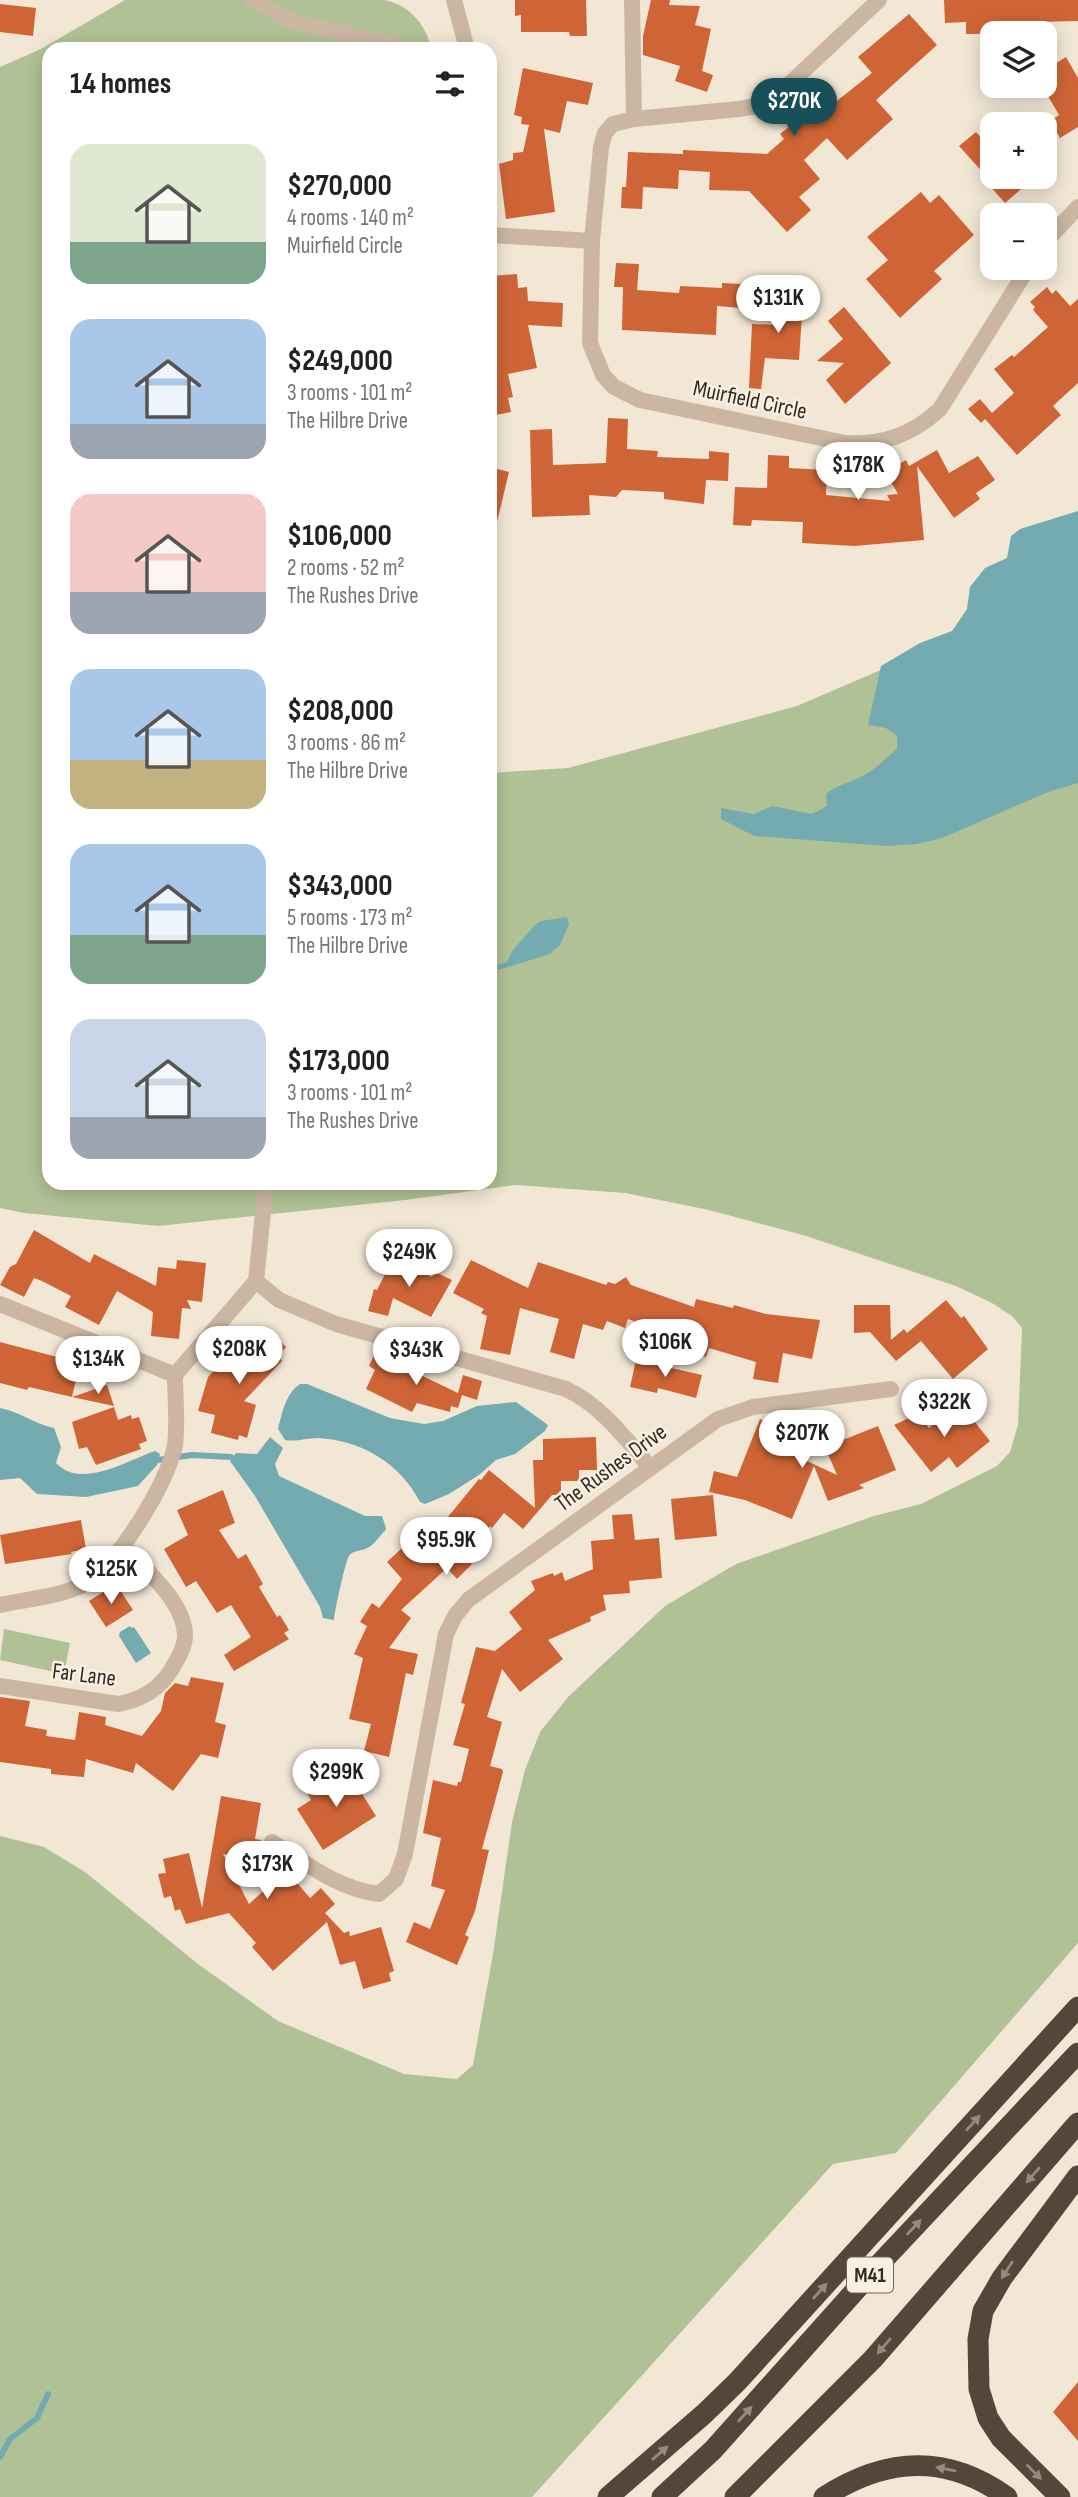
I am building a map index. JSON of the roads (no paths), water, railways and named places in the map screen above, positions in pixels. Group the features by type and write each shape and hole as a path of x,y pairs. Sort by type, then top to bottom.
{"highway":[{"path":"608,2497 737,2382 1078,2007"},
{"name":"M41","path":"663,2497 713,2450 871,2273 1078,2053"},
{"name":"M41","path":"736,2497 873,2359 1078,2123"},
{"path":"1060,2497 1001,2438 988,2418 979,2389 978,2339 983,2311 1002,2278 1078,2176"},
{"path":"824,2497 873,2472 912,2464 963,2473 1007,2497"}],"street":[{"path":"252,0 291,21 380,42"},
{"path":"454,0 465,42"},
{"path":"632,0 634,119"},
{"name":"Muirfield Circle","path":"879,0 782,90 756,106 634,119 613,124 605,134 601,147 592,241 590,343 599,367 614,387 640,400 845,443 867,444 891,439 923,424 940,409 1021,280"},
{"path":"1057,230 1078,208"},
{"path":"497,235 592,241"},
{"path":"0,1605 68,1591 84,1584 99,1575 125,1547 170,1465 175,1446 175,1375 256,1281 265,1190"},
{"path":"256,1281 279,1300 336,1324 574,1393 597,1407 650,1467"},
{"path":"0,1304 175,1375"},
{"name":"The Rushes Drive","path":"271,1842 331,1880 359,1891 379,1894 396,1879 405,1854 440,1655 455,1616 468,1600 718,1419 733,1412 891,1389"},
{"name":"Far Lane","path":"0,1686 118,1704 136,1701 150,1693 168,1675 185,1637 181,1619 169,1598 125,1547"}],"water":[{"path":"1078,511 1078,783 1048,792 942,838 917,844 886,846 754,836 721,819 721,808 754,814 772,806 812,814 827,806 826,794 830,791 881,764 897,748 897,736 886,728 868,725 881,666 920,643 952,631 967,609 970,587 985,568 1007,558 1011,536 1020,529"},
{"path":"567,917 569,924 560,945 550,954 498,970 497,965 507,962 513,950 535,925 541,921"},
{"path":"300,1384 307,1384 390,1418 424,1424 443,1421 477,1406 516,1402 548,1425 545,1431 515,1454 496,1460 479,1475 449,1494 425,1504 420,1502 412,1488 391,1466 364,1449 318,1438 285,1440 278,1429 281,1416 288,1398"},
{"path":"0,1408 54,1428 61,1447 56,1463 66,1471 78,1474 105,1470 155,1451 160,1454 157,1465 138,1486 86,1497 37,1494 20,1478 0,1480"},
{"path":"270,1437 283,1448 275,1464 279,1476 365,1516 382,1516 385,1531 371,1546 349,1556 334,1620 323,1618 320,1607 255,1496 230,1461 236,1453 257,1454"},
{"path":"130,1626 134,1627 151,1653 136,1663 119,1636 120,1632"}],"waterway":[{"path":"158,1460 192,1455 231,1457"},
{"path":"0,2457 10,2439 37,2418 48,2394"}]}
